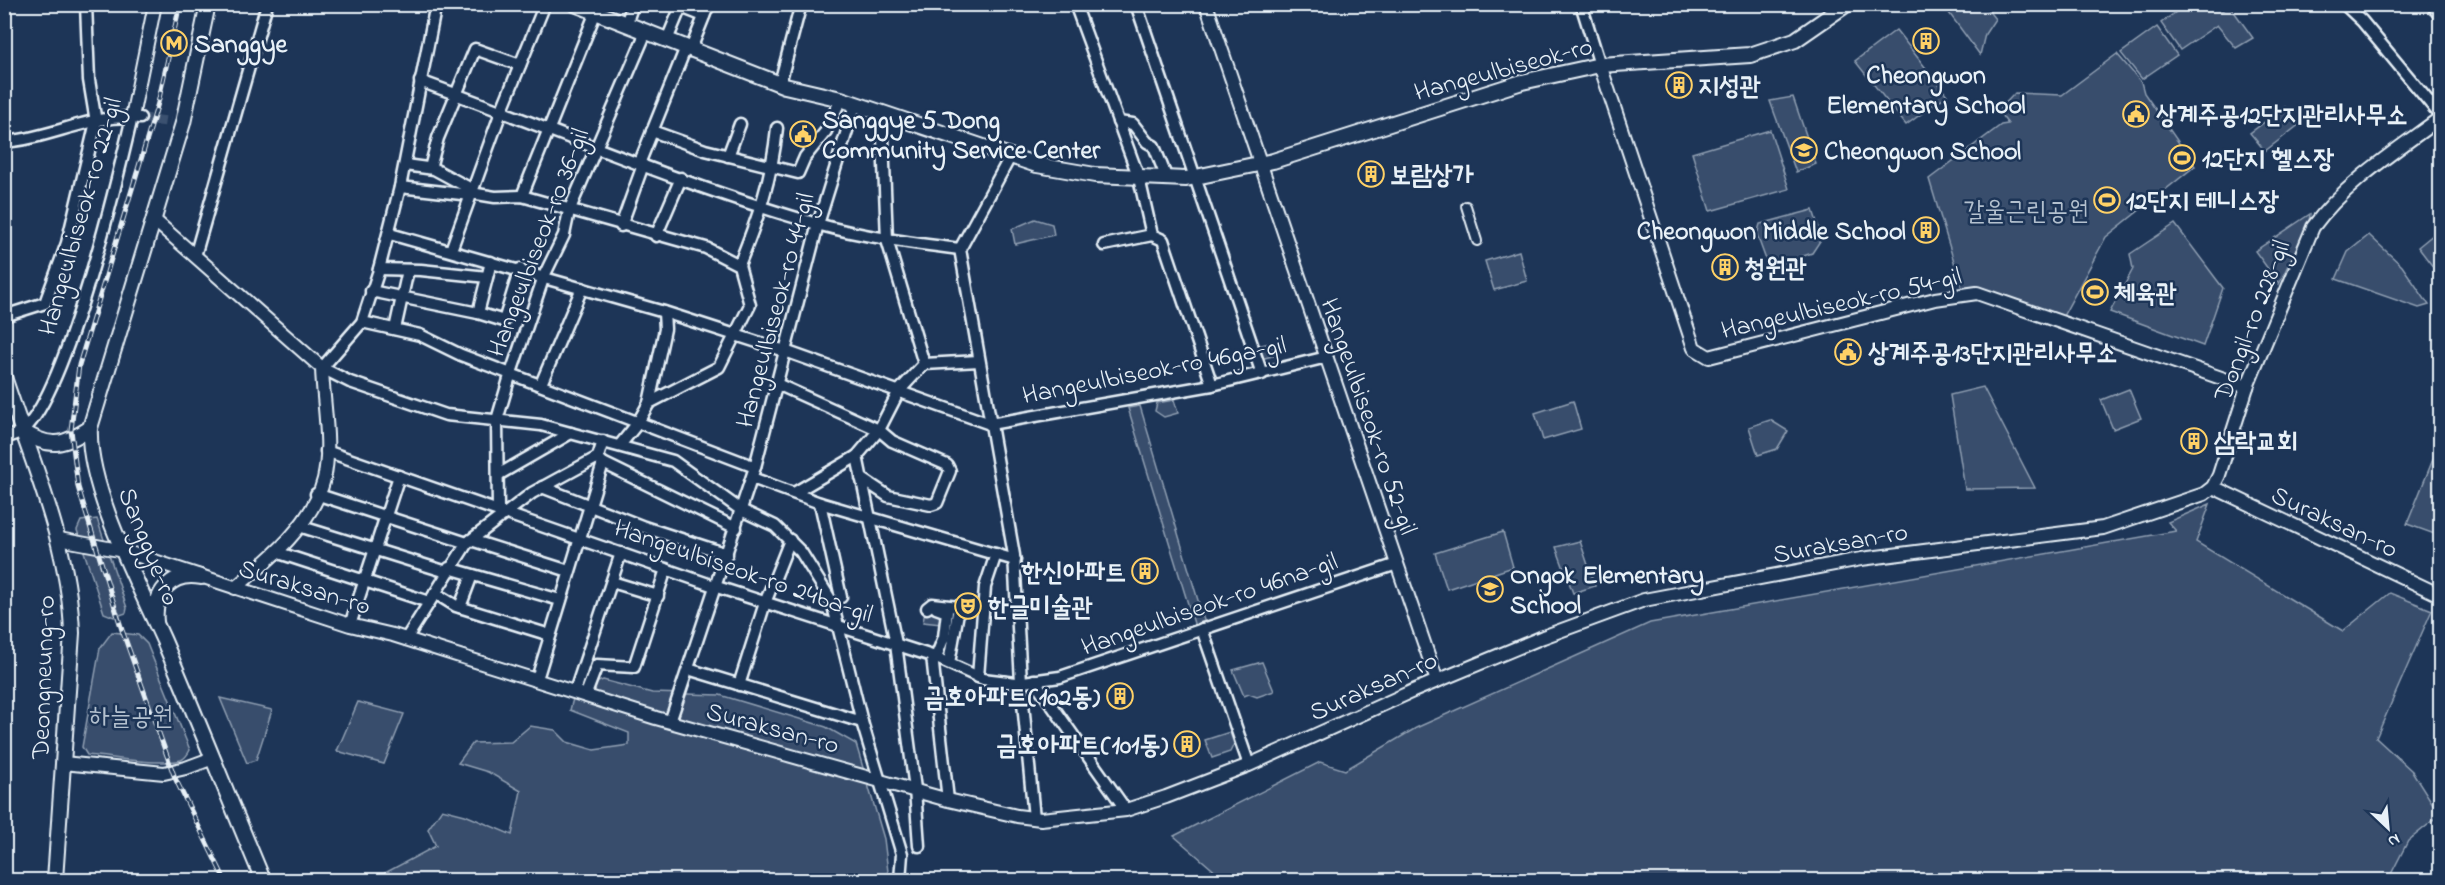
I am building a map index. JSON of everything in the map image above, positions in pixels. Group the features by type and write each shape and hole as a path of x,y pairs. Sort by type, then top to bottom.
{"main road":[{"name":"Sanggye-ro","path":"208,4 153,219 90,428 95,470 124,551 263,880"},
{"name":"Hangeulbiseok-ro","path":"575,4 597,9 626,24 780,83 841,99 1010,157 1079,174 1167,179 1195,177 1260,165 1522,82 1600,65 1750,55 1795,40 1848,4"},
{"path":"2435,4 2440,12"},
{"name":"Deongneung-ro","path":"4,377 58,539 68,580 72,633 55,880"},
{"path":"22,431 48,444 67,442 90,428"},
{"path":"156,625 158,603 168,584 184,575 201,577"}],"street":[{"path":"4,316 45,303 67,243 96,122 89,80 86,4"},
{"name":"Hangeulbiseok-ro 22-gil","path":"22,431 43,403 68,342 98,250 136,118 155,4"},
{"path":"195,256 267,4"},
{"path":"235,588 276,552 299,526 323,480 326,452 322,368 362,322 379,270 390,234 405,165 436,4"},
{"path":"451,250 501,112 545,4"},
{"path":"626,24 633,4"},
{"path":"621,226 652,131 709,4"},
{"path":"780,83 801,4"},
{"path":"1075,4 1139,178 1152,235"},
{"path":"1136,4 1262,374"},
{"name":"Hangeulbiseok-ro 52-gil","path":"1206,4 1437,681"},
{"path":"1581,4 1600,65"},
{"path":"2344,4 2362,21 2440,116"},
{"path":"667,40 681,6 704,16"},
{"path":"522,196 597,9"},
{"name":"Hangeulbiseok-ro 36-gil","path":"502,511 498,475 497,420 511,372 544,276 564,235 568,211 646,32"},
{"path":"430,168 438,138 475,50 520,65"},
{"name":"Hangeulbiseok-ro 54-gil","path":"1600,65 1694,348 1709,357 1935,299 1977,293 2247,387"},
{"path":"420,81 547,130 762,207 818,224 888,240 960,249"},
{"path":"652,131 728,156 798,173 805,157 826,131 841,99"},
{"name":"Hangeulbiseok-ro 44-gil","path":"670,722 754,472 818,224 855,105"},
{"path":"882,113 888,240 924,364"},
{"name":"Dongil-ro 228-gil","path":"2213,487 2219,476 2247,387 2303,246 2318,220 2347,190 2440,116"},
{"path":"4,142 22,141 96,122 136,118"},
{"path":"1118,122 1133,124 1147,142 1154,146 1167,179"},
{"path":"728,156 740,124"},
{"path":"649,403 719,367 737,335 750,305 739,266 762,207 773,167 777,128"},
{"path":"1010,157 960,249 1015,560 1021,682 1034,818"},
{"path":"405,165 430,168 471,193"},
{"path":"656,236 681,178"},
{"path":"400,187 522,196 656,236 706,248 739,266"},
{"path":"1466,206 1477,241"},
{"path":"153,219 322,368 350,381 446,415 541,425 673,461 741,510 775,526 790,540 816,572 832,602 862,722 902,854 900,880"},
{"path":"390,234 520,269 664,312 785,351 990,423"},
{"path":"1104,245 1152,235 1163,240 1212,385"},
{"path":"478,313 491,262"},
{"path":"371,291 478,313 504,321 520,269"},
{"path":"379,270 408,270 487,277"},
{"path":"395,329 408,270"},
{"path":"541,384 582,288"},
{"path":"620,445 638,424 649,403 665,329 664,312"},
{"path":"506,318 527,326"},
{"path":"362,322 420,335 461,355 511,372 754,472 819,503 1015,560"},
{"name":"Hangeulbiseok-ro 46ga-gil","path":"990,423 1212,385 1327,357"},
{"path":"794,493 857,456 879,429 899,391 924,364 979,361"},
{"path":"777,384 879,429 892,441 947,465 949,477 941,496 931,505 898,498 880,491 861,478"},
{"path":"4,438 22,431"},
{"path":"498,475 571,433"},
{"name":"Hangeulbiseok-ro 24ba-gil","path":"579,538 589,507 603,441"},
{"name":"Hangeulbiseok-ro 24ba-gil","path":"326,452 717,587 934,656 978,676 1021,682"},
{"path":"857,456 896,644"},
{"path":"406,639 448,570 469,541 502,511 542,487 600,460 736,528"},
{"path":"350,625 399,476"},
{"path":"542,487 585,503 589,507 728,554"},
{"name":"Suraksan-ro","path":"58,539 124,551 350,625 406,639 670,722 948,800 1034,818 1126,810 1249,765 1437,681 1543,637 1644,600 1861,560 2103,528 2204,494 2213,487 2440,595"},
{"path":"316,494 569,572"},
{"path":"819,503 841,597"},
{"path":"299,526 375,550 560,600"},
{"path":"537,679 579,538"},
{"path":"739,685 765,603 790,540"},
{"path":"276,552 365,581 432,598 550,635"},
{"path":"580,693 621,553"},
{"path":"978,676 985,587 996,554"},
{"name":"Hangeulbiseok-ro 46na-gil","path":"1021,682 1060,677 1397,564"},
{"path":"580,693 597,665 634,667 666,569"},
{"path":"460,607 472,575"},
{"path":"612,582 658,596"},
{"path":"948,800 934,656 944,638 947,612 941,608 927,608 932,604 959,608 949,663"},
{"path":"1202,629 1249,765"},
{"name":"Hangeulbiseok-ro 24ba-gil","path":"896,644 915,789"},
{"path":"688,669 862,722"},
{"path":"1034,680 1126,810"},
{"path":"63,763 164,773 213,758"},
{"path":"915,789 919,846"}],"green space":[{"path":"2187,4 2215,5 2221,11 2230,6 2253,38 2236,48 2217,25 2180,50 2161,23"},
{"path":"1959,5 1984,5 1995,19 1985,34 1980,55 1949,13"},
{"path":"2157,27 2177,55 2142,79 2121,53"},
{"path":"1896,30 1947,95 1906,125 1855,61"},
{"name":"갈울근린공원","path":"2117,54 2141,82 2144,93 2195,166 2106,237 2062,318 1990,293 1962,288 1929,179 2001,125 2008,124 1998,111 2015,93 2062,95"},
{"path":"1793,97 1816,164 1796,172 1770,101"},
{"path":"2285,107 2300,124 2265,151 2250,133"},
{"path":"1770,130 1789,189 1710,211 1692,153"},
{"path":"1813,210 1822,238 1812,253 1769,268 1757,235 1760,224"},
{"path":"2310,214 2309,222 2279,284 2255,251"},
{"path":"1035,219 1052,224 1054,235 1015,244 1012,229"},
{"path":"2175,224 2223,288 2203,346 2110,312 2133,269 2130,254"},
{"path":"2440,229 2440,276 2418,247"},
{"path":"2369,235 2402,266 2429,305 2419,308 2336,279 2348,252"},
{"path":"1519,251 1527,281 1494,290 1485,261"},
{"path":"1270,343 1277,355 1260,359 1256,346"},
{"path":"1983,387 2035,488 1965,489 1950,395"},
{"path":"2129,389 2141,418 2113,429 2101,400"},
{"path":"1174,400 1178,413 1164,417 1155,411 1157,403"},
{"path":"1573,401 1581,429 1543,440 1535,413"},
{"path":"1140,406 1206,627 1196,630 1128,408"},
{"path":"1770,420 1788,431 1777,449 1758,455 1749,427"},
{"path":"2440,451 2440,536 2407,524 2436,452"},
{"path":"2210,504 2196,542 2343,631 2390,593 2432,610 2376,738 2412,771 2440,815 2408,841 2388,880 1225,880 1174,836 1320,762 1345,770 1416,728 1650,623 2176,531 2168,522"},
{"path":"97,519 127,608 126,613 114,617 104,613 77,530 81,521"},
{"path":"1503,532 1513,567 1447,589 1435,553"},
{"path":"1580,541 1595,586 1573,593 1556,547"},
{"path":"925,611 942,614 941,624 923,622"},
{"name":"하늘공원","path":"112,632 138,635 147,644 190,750 183,759 171,762 147,762 87,755 82,747 100,648"},
{"path":"1262,662 1274,691 1257,697 1249,694 1244,696 1233,670"},
{"path":"603,680 652,693 720,695 826,727 856,744 884,839 889,880 381,880 383,874 436,846 428,829 442,809 465,815 512,835 521,791 488,772 458,763 473,743 511,742 530,726 555,730 567,742 594,750 629,745 629,733 570,710 575,691"},
{"path":"220,698 272,710 256,760 247,763"},
{"path":"358,702 404,714 384,764 337,751"},
{"path":"1230,732 1234,744 1230,752 1212,758 1205,740"}],"tunnel":[{"path":"140,118 170,122"}],"railway":[{"path":"180,4 158,103 79,365 71,430 78,487 122,630 175,778 225,880"}],"place":[{"name":"Cheongwon Elementary School","path":"1926,41"},
{"name":"Sanggye","path":"174,43"},
{"name":"지성관","path":"1679,85"},
{"name":"상계주공12단지관리사무소","path":"2136,114"},
{"name":"Sanggye 5 Dong Community Service Center","path":"803,134"},
{"name":"Cheongwon School","path":"1804,150"},
{"name":"12단지 헬스장","path":"2182,158"},
{"name":"보람상가","path":"1371,174"},
{"name":"12단지 테니스장","path":"2107,200"},
{"name":"Cheongwon Middle School","path":"1926,230"},
{"name":"청원관","path":"1725,267"},
{"name":"체육관","path":"2095,292"},
{"name":"상계주공13단지관리사무소","path":"1848,352"},
{"name":"삼락교회","path":"2194,441"},
{"name":"한신아파트","path":"1145,571"},
{"name":"Ongok Elementary School","path":"1490,589"},
{"name":"한글미술관","path":"968,606"},
{"name":"금호아파트(102동)","path":"1120,696"},
{"name":"금호아파트(101동)","path":"1187,744"}]}
